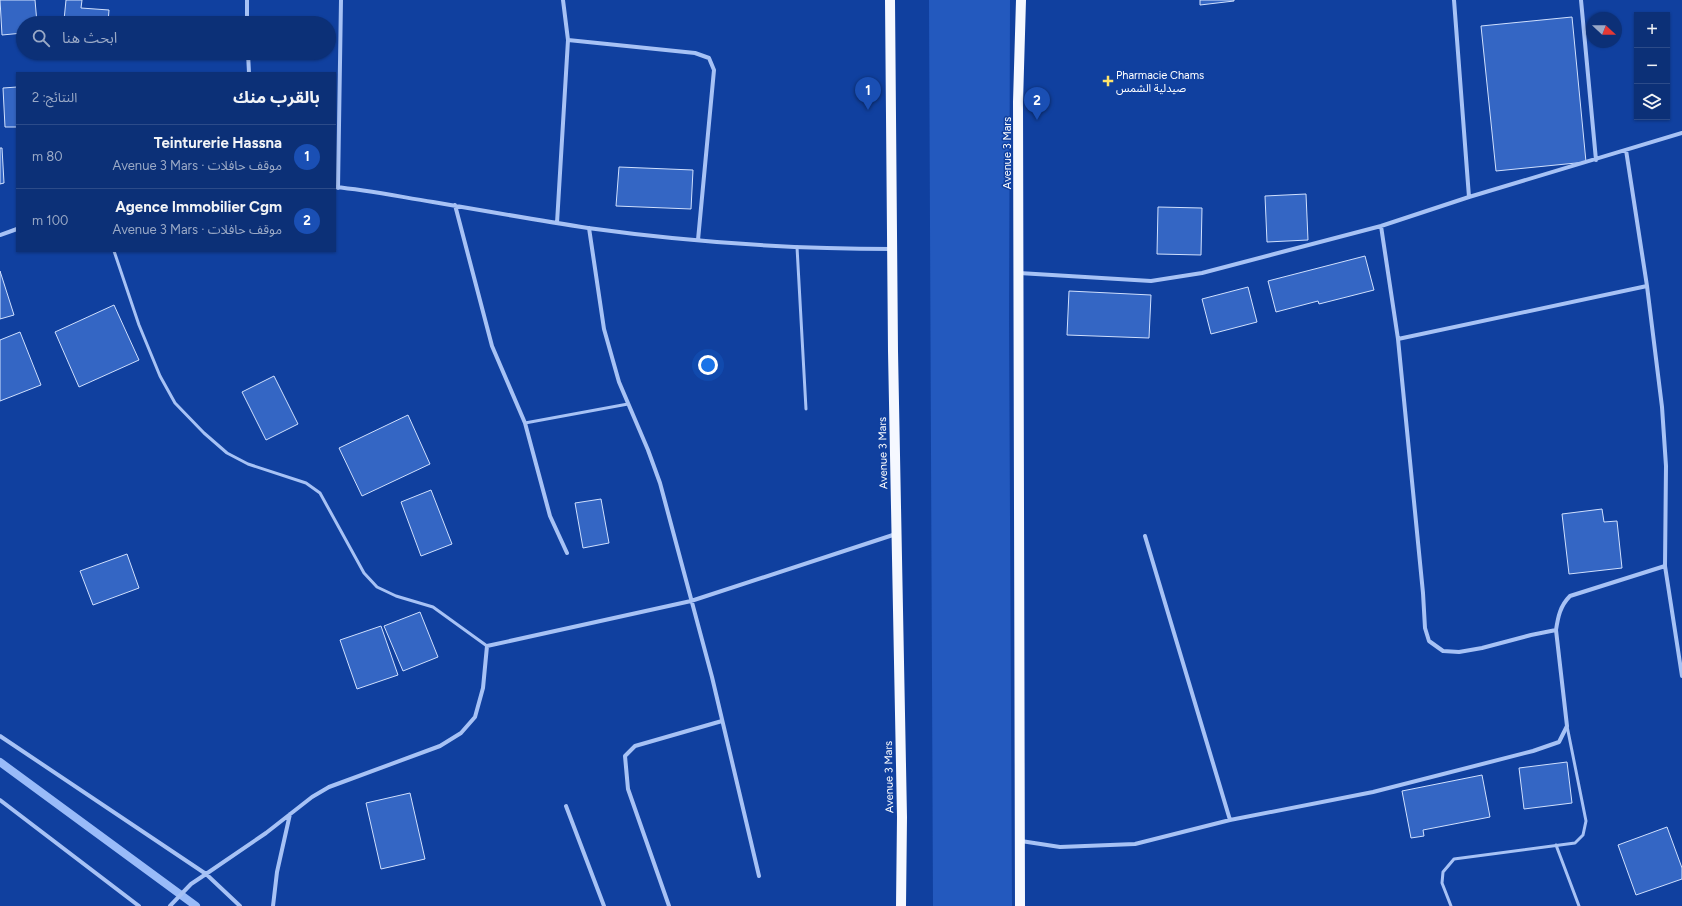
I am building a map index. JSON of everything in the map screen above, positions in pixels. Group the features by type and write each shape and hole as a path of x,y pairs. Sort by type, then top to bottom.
{"main road":[{"name":"Avenue 3 Mars","path":"890,0 902,817 901,906"},
{"name":"Avenue 3 Mars","path":"1020,906 1018,102 1021,0"}],"street":[{"path":"247,0 247,16"},
{"path":"341,0 337,94 336,188 588,228 698,240 825,249 894,249"},
{"path":"557,223 568,40 563,0"},
{"path":"1454,0 1469,197"},
{"path":"1581,0 1596,160"},
{"path":"568,40 695,53 709,58 714,70 698,240"},
{"path":"248,60 249,72"},
{"path":"1019,273 1151,281 1202,273 1381,226 1469,197 1682,133"},
{"path":"1626,150 1647,286 1662,407 1666,466 1665,566 1682,676"},
{"path":"455,206 492,346 525,423 550,516 567,553"},
{"path":"1381,226 1398,340 1423,593 1425,628 1429,641 1443,652 1460,652 1556,630"},
{"path":"588,228 604,329 619,382 648,450 660,483 722,721 760,876"},
{"path":"0,235 16,229"},
{"path":"1398,340 1647,286"},
{"path":"170,906 191,884 244,848 312,797 329,787 440,746 461,733 475,717 484,688 486,646 691,601 897,533"},
{"path":"1144,536 1230,820"},
{"path":"1019,841 1060,847 1135,844 1230,820 1373,792 1533,751 1559,742 1567,726 1556,630 1560,610 1564,602 1570,596 1665,566"},
{"path":"669,906 628,789 625,756 635,746 722,721"},
{"path":"0,736 93,796 206,874 240,906"},
{"path":"0,800 139,906"},
{"path":"566,806 604,906"},
{"path":"273,906 277,872 290,814"}],"lane":[{"path":"796,247 806,409"},
{"path":"114,252 151,354 160,376 175,403 204,433 227,453 248,464 306,483 315,488 320,493 364,573 378,588 396,596 433,606 486,646"},
{"path":"525,423 628,404"},
{"path":"1451,906 1442,883 1443,872 1454,858 1575,843 1583,835 1586,822 1567,726"},
{"path":"1556,845 1580,906"}],"shaded area":[{"path":"929,0 1010,0 1009,322 1012,906 933,906"}],"building":[{"path":"0,0 35,0 36,16 16,16 16,34 2,35"},
{"path":"66,0 82,0 81,8 109,10 109,16 64,16"},
{"path":"1200,0 1234,0 1234,1 1200,5"},
{"path":"1572,17 1586,162 1496,171 1481,26"},
{"path":"16,87 16,127 5,127 3,88"},
{"path":"0,148 2,148 4,183 0,184"},
{"path":"619,167 693,170 691,209 616,206"},
{"path":"1306,194 1308,240 1267,242 1265,196"},
{"path":"1158,207 1202,208 1201,255 1157,254"},
{"path":"1365,256 1374,290 1319,304 1318,301 1276,312 1268,281"},
{"path":"0,271 14,315 0,319"},
{"path":"1248,287 1257,322 1211,334 1202,299"},
{"path":"1069,291 1151,295 1149,338 1067,335"},
{"path":"114,305 139,360 79,387 55,332"},
{"path":"20,332 41,385 0,401 0,340"},
{"path":"274,376 298,424 266,440 242,392"},
{"path":"408,415 430,464 362,496 339,448"},
{"path":"431,490 452,544 421,556 401,502"},
{"path":"601,499 609,543 583,548 575,503"},
{"path":"1602,509 1604,522 1617,521 1622,568 1569,574 1562,514"},
{"path":"127,554 139,588 93,605 80,571"},
{"path":"420,612 438,657 403,671 384,626"},
{"path":"381,626 398,675 357,689 340,640"},
{"path":"1567,762 1572,803 1524,809 1519,768"},
{"path":"1482,775 1490,817 1423,830 1424,836 1411,838 1402,791"},
{"path":"410,793 425,859 381,869 366,803"},
{"path":"1667,827 1682,868 1682,879 1636,895 1618,845"}],"waterway":[{"path":"0,762 196,906"}],"place":[{"name":"Pharmacie Chams صيدلية الشمس","path":"1108,81"},
{"name":"Teinturerie Hassna","path":"868,110"},
{"name":"Agence Immobilier Cgm","path":"1037,120"}]}
